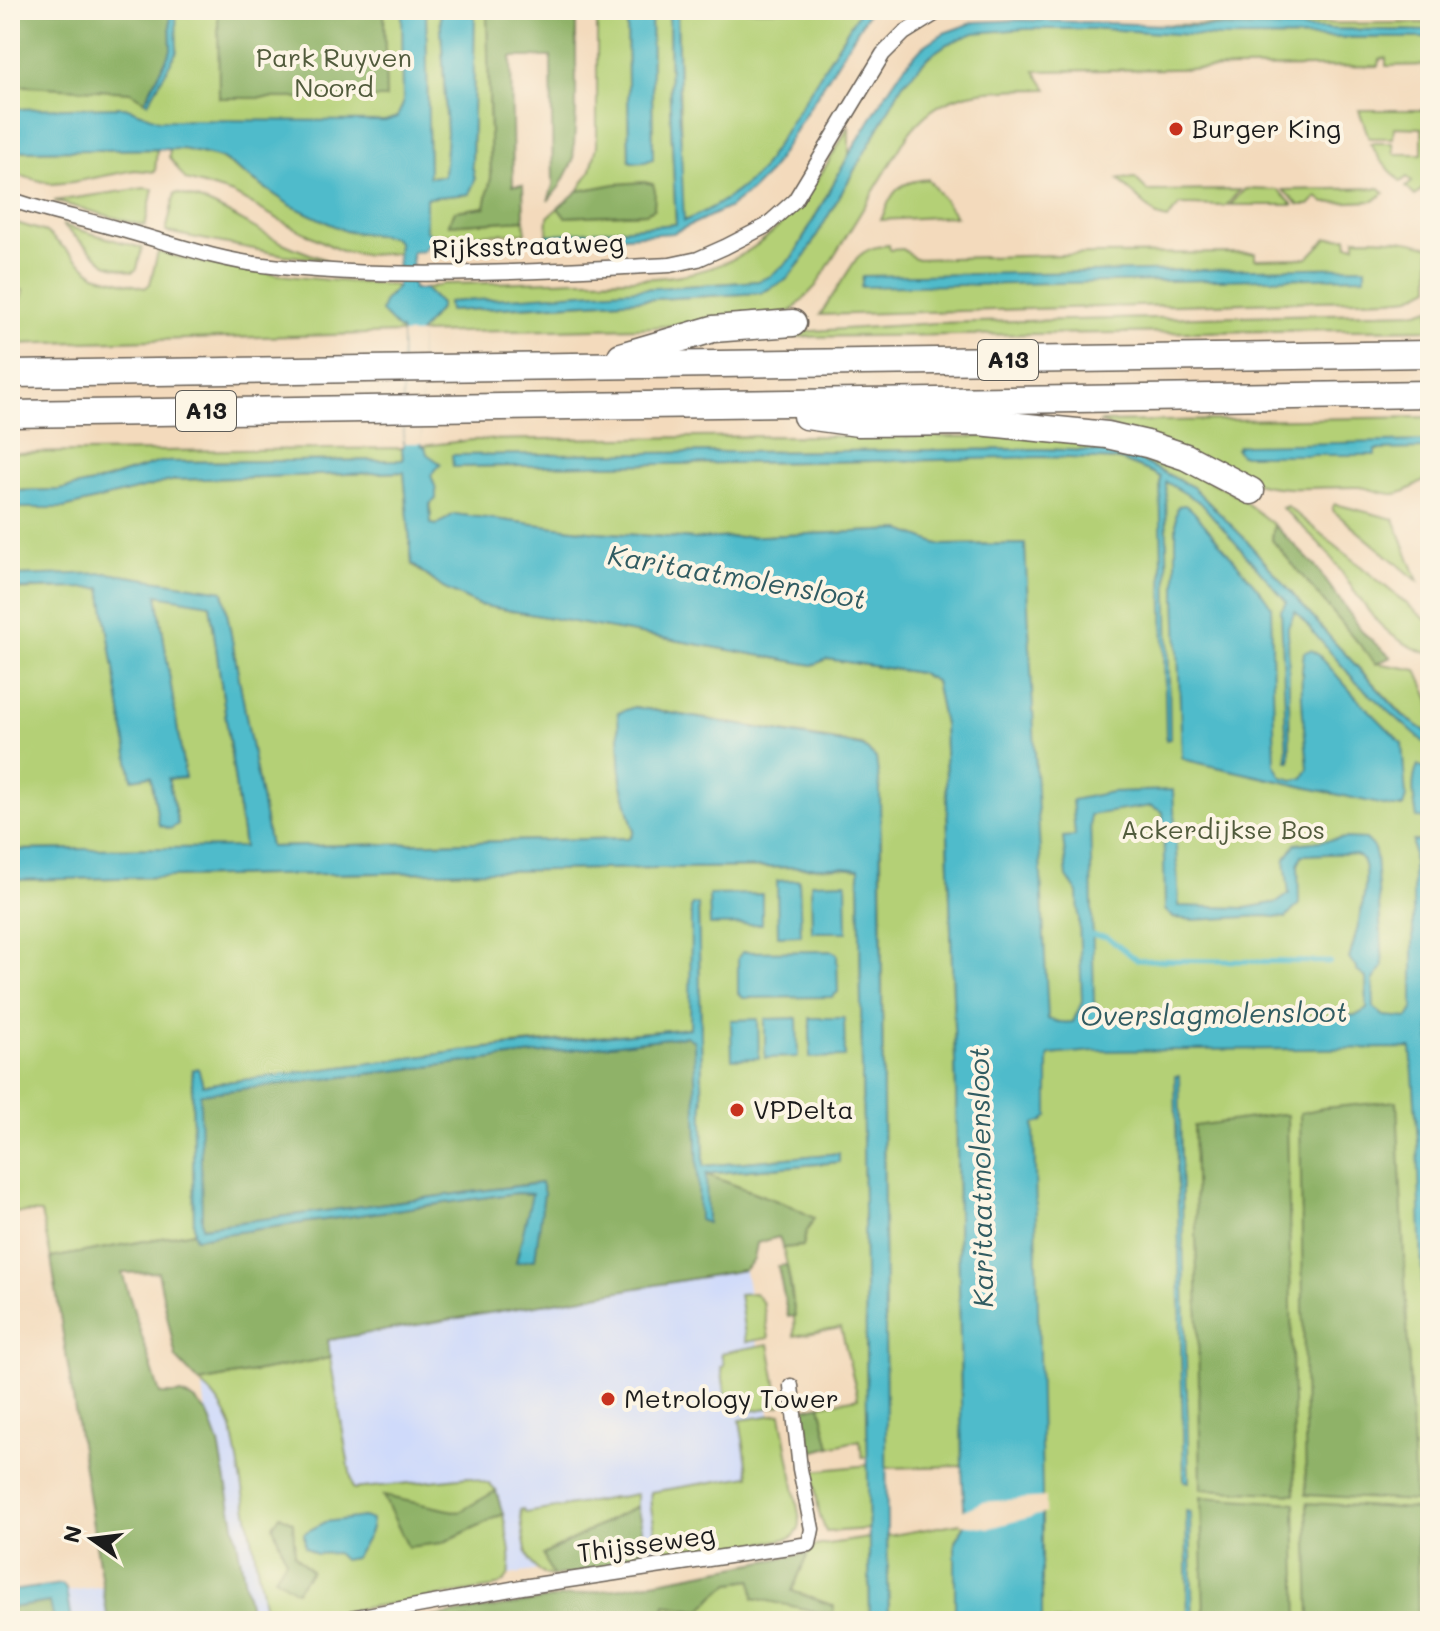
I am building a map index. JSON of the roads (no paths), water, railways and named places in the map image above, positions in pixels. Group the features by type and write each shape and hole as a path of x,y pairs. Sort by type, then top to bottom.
{"highway":[{"name":"A13","path":"586,366 713,329 793,323"},
{"name":"A13","path":"10,374 1430,354"},
{"name":"A13","path":"10,414 1430,394"},
{"name":"A13","path":"715,404 858,423 979,422 1107,435 1186,457 1251,491"}],"street":[{"name":"Rijksstraatweg","path":"10,199 175,246 262,265 397,275 670,265 698,259 766,226 795,200 883,54 904,33 941,10"},
{"name":"Thijsseweg","path":"334,1621 522,1587 809,1544 812,1529 800,1469 791,1386"}],"water":[{"path":"170,10 176,10 177,51 148,103 145,101 171,50"},
{"name":"Karitaatmolensloot","path":"402,10 426,10 429,177 444,176 447,133 440,10 475,10 472,165 475,180 469,194 426,198 426,231 432,235 431,244 427,244 423,251 412,252 413,289 425,289 440,304 419,333 421,445 441,464 431,475 436,499 430,504 431,524 437,525 454,514 597,532 694,539 901,530 941,545 1025,544 1048,1019 1073,1022 1082,1002 1078,893 1067,877 1063,837 1075,836 1072,800 1111,792 1173,790 1179,906 1245,908 1278,902 1289,894 1285,860 1295,844 1346,838 1366,839 1373,846 1376,856 1383,967 1373,981 1374,1008 1384,1016 1408,1018 1413,1009 1413,841 1430,841 1430,1536 1418,1142 1411,1048 1094,1051 1050,1055 1048,1116 1034,1124 1042,1621 955,1621 955,1541 965,1525 956,1092 944,724 935,681 919,673 827,659 813,665 479,605 443,588 412,564 404,472 175,480 64,508 10,508 10,491 59,490 98,482 160,462 403,460 404,446 402,334 381,312 384,301 397,287 398,242 392,237 345,231 290,205 221,158 183,149 10,151 10,109 125,107 159,120 385,121 397,117 403,104","holes":["1151,806 1163,812 1165,910 1174,918 1286,918 1299,904 1298,865 1302,855 1339,853 1358,856 1363,863 1365,888 1349,959 1366,978 1367,1009 1357,1015 1331,1017 1101,1021 1094,1001 1090,815"]},
{"path":"627,10 651,10 653,159 641,163 629,161"},
{"path":"669,10 677,10 684,221 725,200 761,170 860,10 870,10 768,174 728,208 673,233 547,241 547,235 676,224"},
{"path":"1022,20 1430,31 1430,38 1219,37 1103,29 974,33 947,44 928,57 902,85 804,258 786,280 761,293 449,311 448,302 758,281 771,276 793,257 885,95 921,48 944,33 975,22"},
{"path":"1365,267 1365,277 861,287 863,276"},
{"path":"1430,441 1430,449 1375,450 1375,455 1240,455 1236,449 1244,445"},
{"path":"1042,449 1110,452 1139,460 1193,487 1244,538 1404,717 1430,734 1430,751 1357,683 1295,611 1288,627 1290,761 1287,761 1281,610 1287,602 1201,503 1166,482 1170,739 1166,740 1160,477 1120,460 1041,457 453,467 452,455"},
{"path":"1185,505 1271,606 1275,764 1282,777 1294,780 1303,778 1308,768 1302,681 1304,652 1311,650 1402,743 1406,797 1403,807 1392,807 1182,757 1176,515 1178,506"},
{"path":"108,573 223,591 270,847 630,838 634,831 621,781 618,713 634,707 862,746 876,758 880,789 889,1621 870,1621 859,869 655,868 10,880 10,850 244,847 210,604 157,595 185,778 168,779 178,824 170,829 159,825 151,776 132,779 101,588 10,589 10,576"},
{"path":"1418,766 1430,771 1430,819 1417,818 1413,785"},
{"path":"799,880 801,935 778,936 777,881"},
{"path":"846,882 847,932 812,932 811,883"},
{"path":"762,894 762,924 710,925 709,895"},
{"path":"698,904 704,1166 839,1153 839,1162 706,1174 707,1223 699,1220 694,1041 686,1036 200,1094 202,1227 541,1183 544,1193 535,1259 516,1263 532,1194 517,1193 195,1238 192,1070 198,1068 203,1085 470,1050 690,1028 691,905"},
{"path":"832,951 837,954 838,992 832,997 743,998 738,993 738,958 742,952"},
{"path":"797,1018 798,1057 765,1058 765,1019"},
{"path":"810,1018 844,1018 845,1057 810,1058"},
{"path":"758,1019 759,1058 732,1059 731,1020"},
{"path":"1175,1076 1179,1076 1189,1482 1184,1481"},
{"path":"1186,1511 1190,1512 1193,1621 1188,1621"},
{"path":"363,1517 372,1520 372,1525 354,1558 343,1560 336,1553 316,1554 305,1547 304,1533 325,1522"},
{"path":"62,1584 66,1589 71,1621 54,1621 50,1602 10,1608 10,1591"}],"waterway":[{"path":"1089,935 1107,937 1137,960 1330,962"}],"place":[{"name":"Burger King","path":"1176,129"},
{"name":"VPDelta","path":"737,1110"},
{"name":"Metrology Tower","path":"608,1399"}],"park label":[{"name":"Park Ruyven Noord","path":"334,73"},
{"name":"Ackerdijkse Bos","path":"1223,830"}],"water label":[{"name":"Overslagmolensloot","path":"1214,1014"}]}
